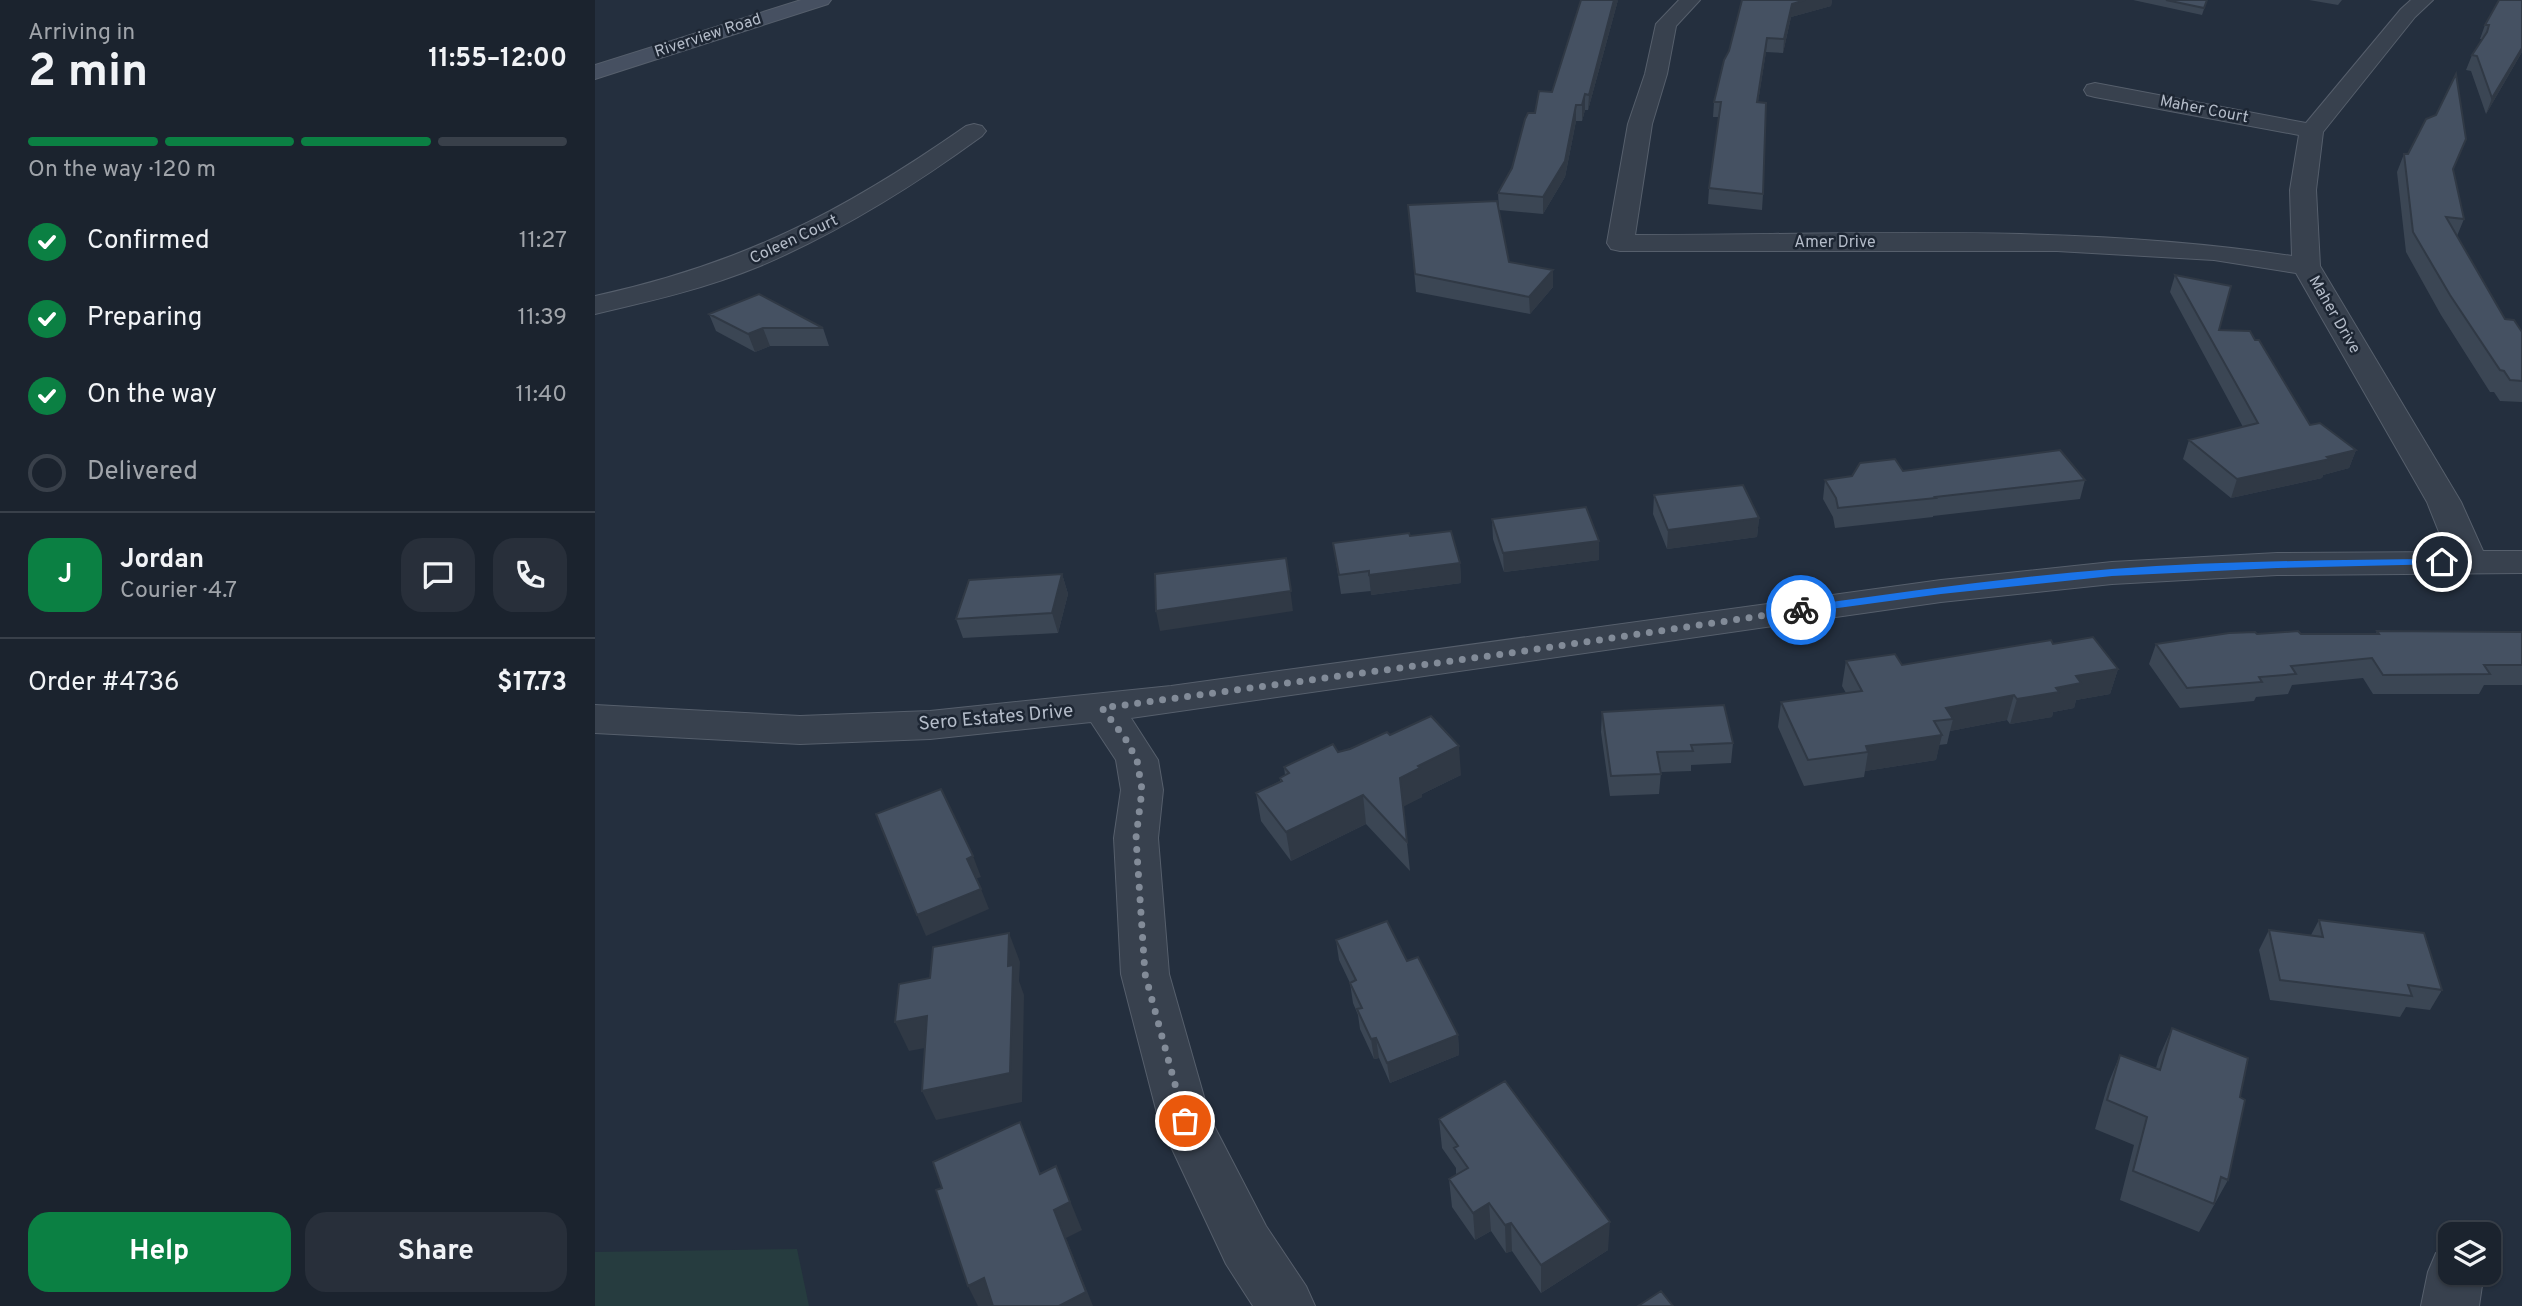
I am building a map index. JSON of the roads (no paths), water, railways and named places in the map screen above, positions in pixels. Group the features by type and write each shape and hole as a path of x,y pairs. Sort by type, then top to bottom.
{"street":[{"name":"Riverview Road","path":"595,72 821,0"},
{"name":"Amer Drive","path":"1690,0 1666,24 1640,124 1619,243 2070,244 2214,252 2306,266"},
{"name":"Maher Drive","path":"2423,0 2407,13 2312,131 2308,142 2303,190 2306,266 2444,502 2469,561"},
{"name":"Maher Court","path":"2095,90 2312,131"},
{"name":"Coleen Court","path":"595,305 722,273 801,240 841,219 974,131"},
{"name":"Sero Estates Drive","path":"595,719 800,730 930,725 1102,708 1427,665 1941,591 2112,573 2195,568 2522,562"},
{"path":"1102,708 1125,738 1137,760 1142,790 1136,838 1145,974 1185,1121 1246,1245 1286,1306"},
{"path":"2449,1306 2453,1285"}]}
